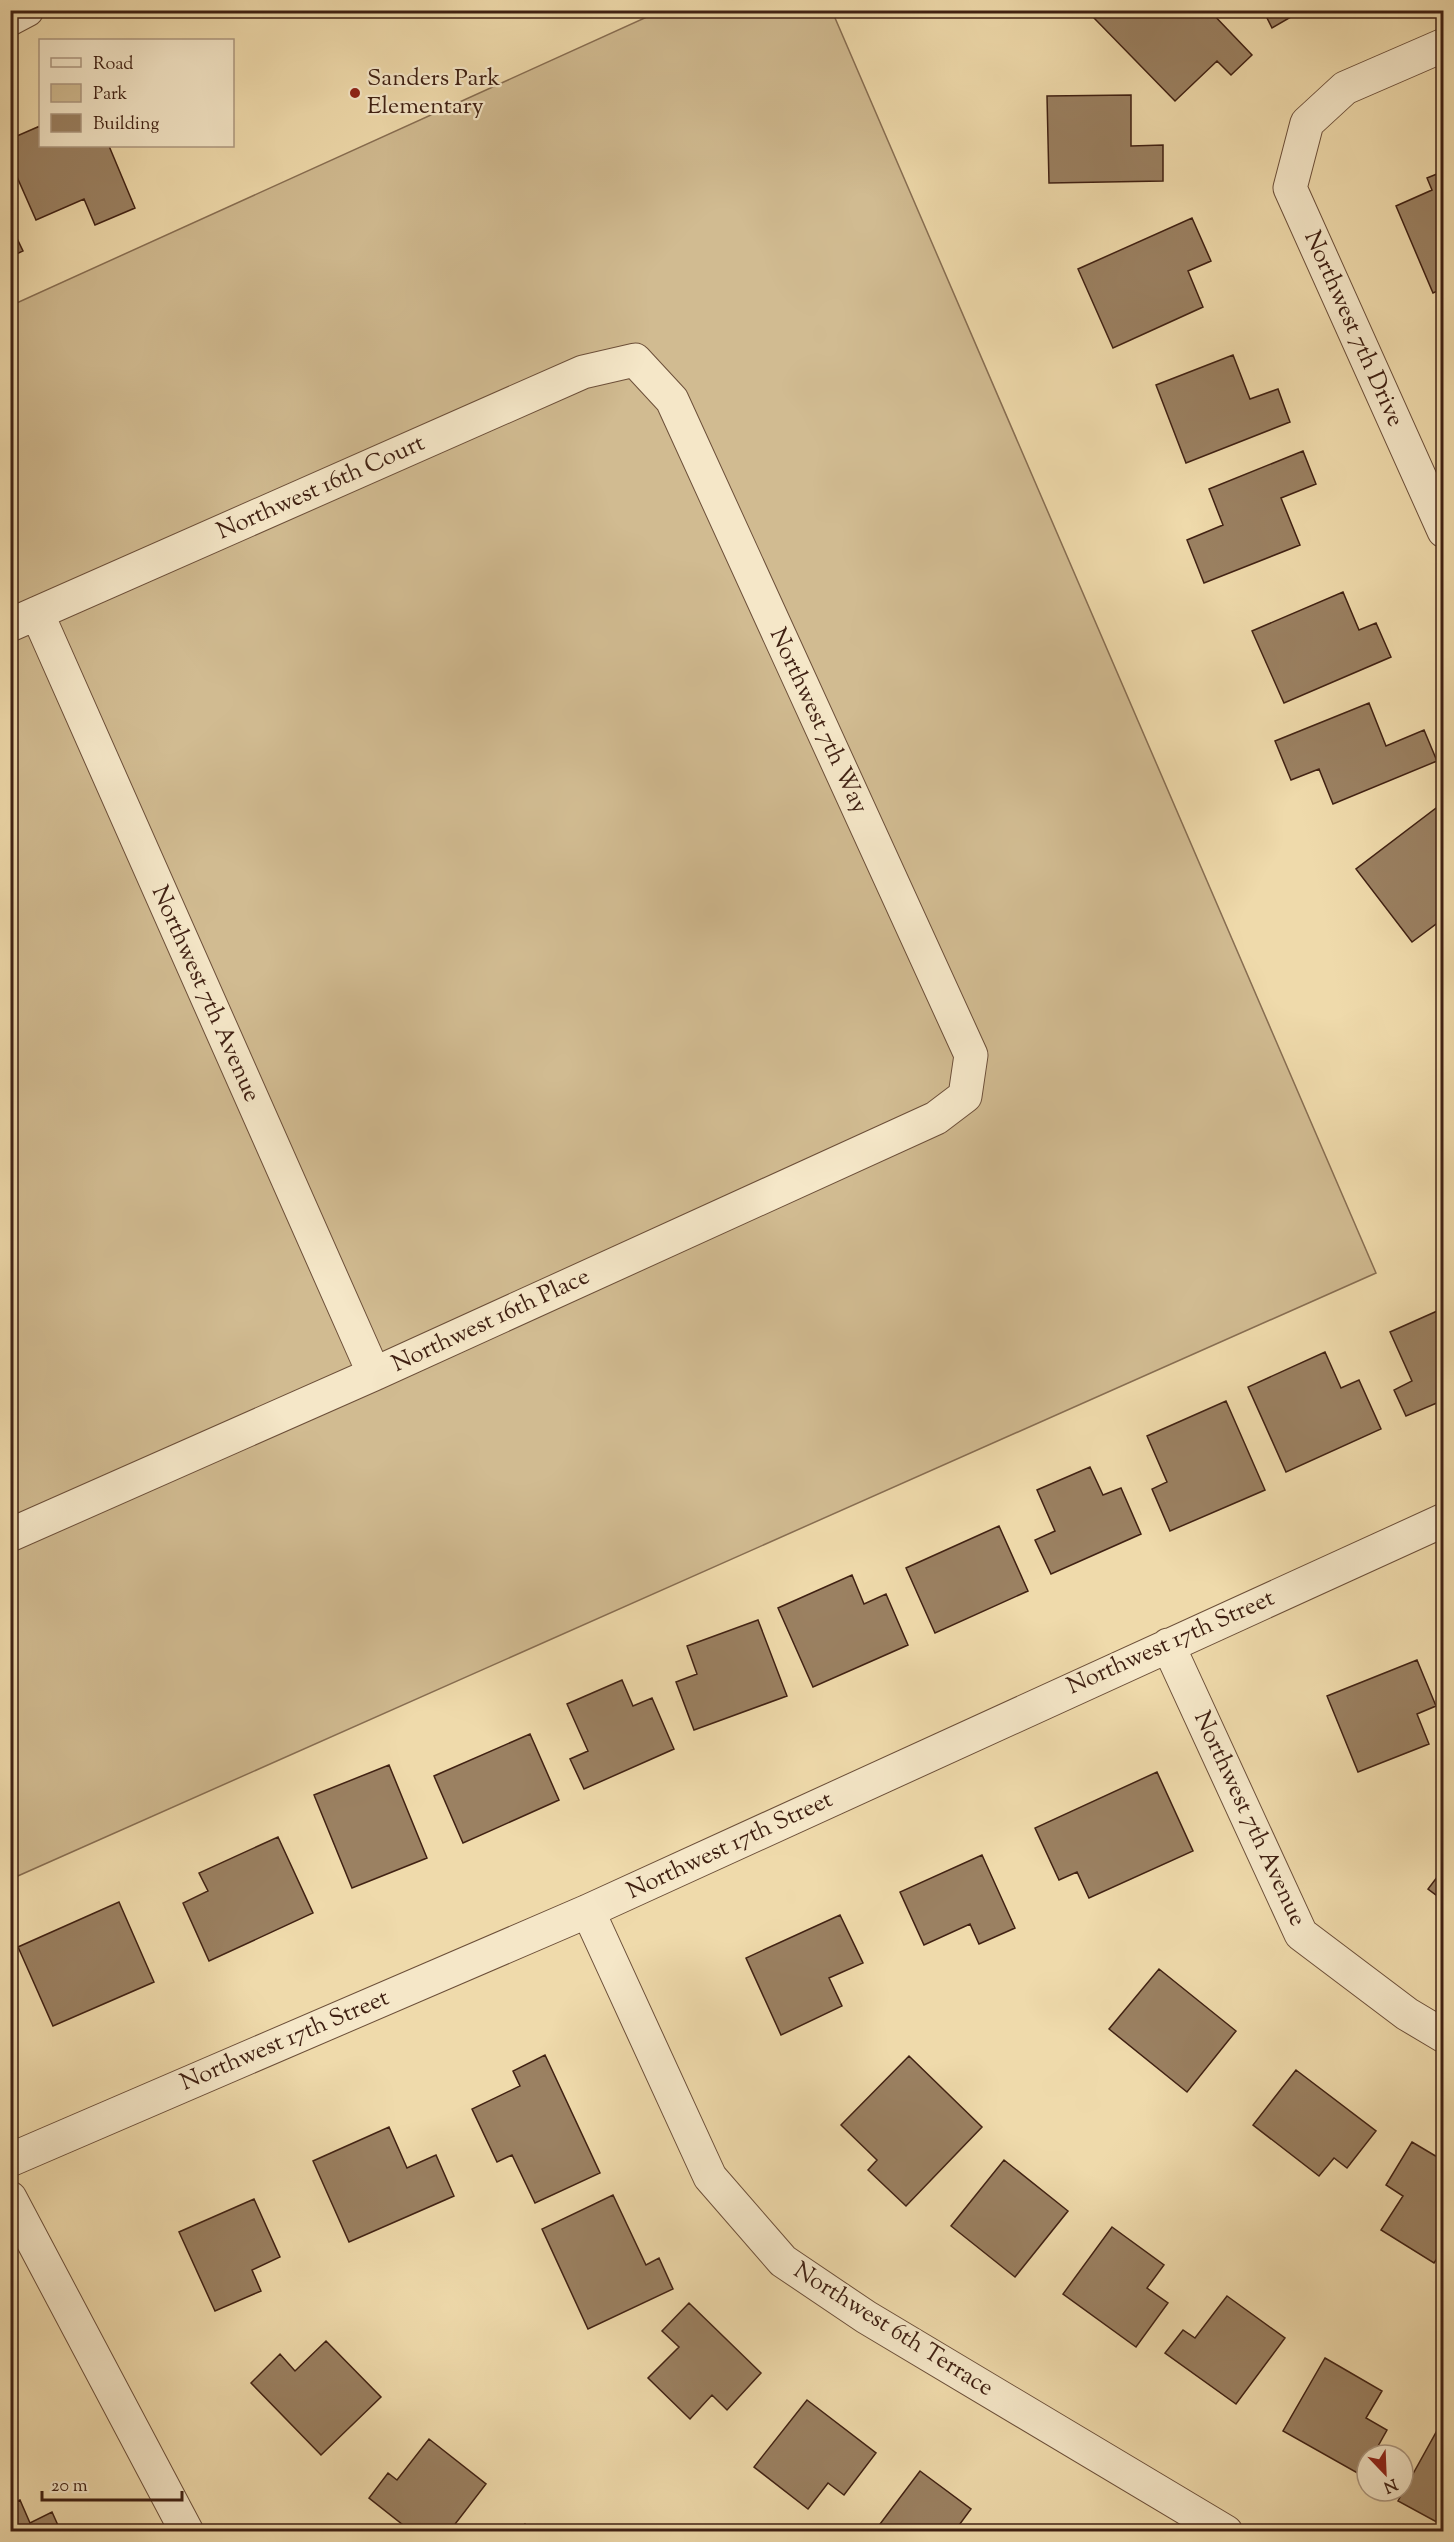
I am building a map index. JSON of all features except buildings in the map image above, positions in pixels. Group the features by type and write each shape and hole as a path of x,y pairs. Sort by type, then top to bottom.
{"street":[{"path":"10,19 27,10"},
{"name":"Northwest 7th Drive","path":"1443,45 1345,88 1307,123 1290,188 1443,531"},
{"name":"Northwest 16th Court","path":"24,619 583,372 634,360"},
{"name":"Northwest 7th Way","path":"634,360 672,400 970,1055 965,1096"},
{"name":"Northwest 7th Avenue","path":"24,619 374,1374"},
{"name":"Northwest 16th Place","path":"10,1535 374,1374 936,1118 965,1096"},
{"name":"Northwest 17th Street","path":"10,2160 588,1911 1443,1520"},
{"name":"Northwest 7th Avenue","path":"1168,1645 1301,1934 1407,2014 1443,2036"},
{"name":"Northwest 6th Terrace","path":"588,1911 711,2177 783,2261 866,2317 1226,2532"},
{"path":"10,2198 187,2532"}],"green space":[{"path":"660,11 832,11 1376,1273 11,1879 10,306"}],"place":[{"name":"Sanders Park Elementary","path":"355,93"}]}
